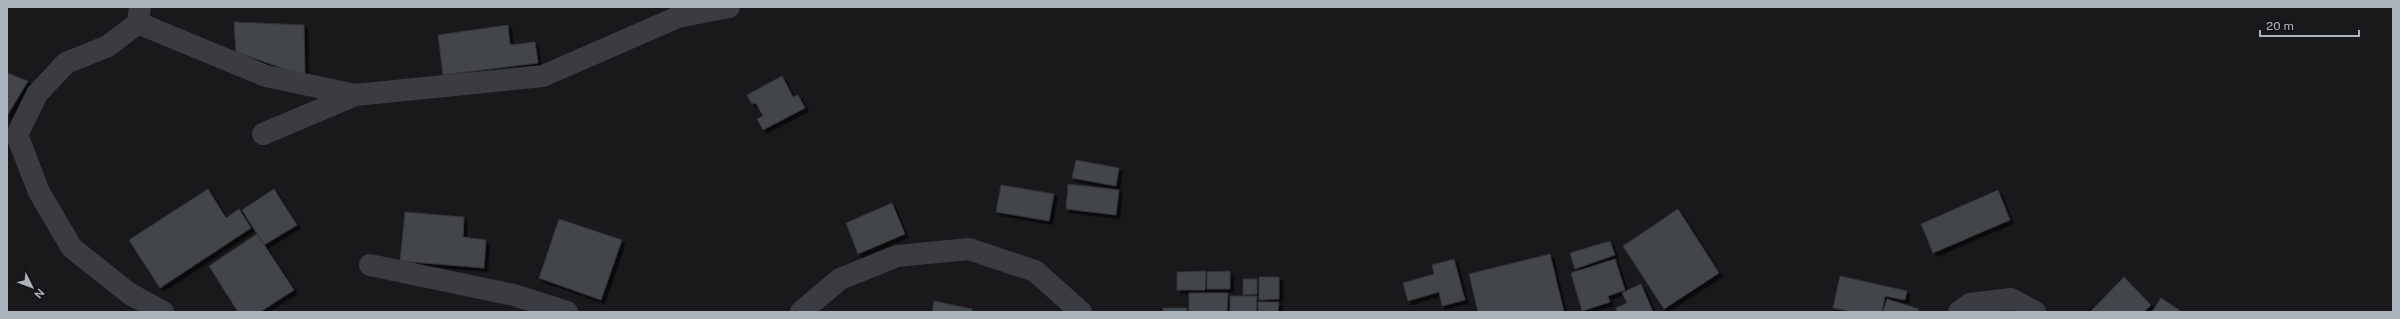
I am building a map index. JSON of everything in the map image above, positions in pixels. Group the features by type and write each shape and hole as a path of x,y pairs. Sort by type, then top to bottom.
{"street":[{"path":"263,134 355,95 543,76 678,17 728,7"},
{"path":"163,312 130,294 72,248 40,192 17,136 37,94 66,63 108,46 139,15 266,76 355,95"},
{"path":"801,312 840,279 896,256 969,250 1034,271 1081,312"},
{"path":"370,265 514,295 567,312"},
{"path":"1959,312 1970,304 2011,299 2035,312"}],"building":[{"path":"234,22 304,25 305,76 236,52"},
{"path":"508,25 510,45 535,42 538,63 443,75 438,35"},
{"path":"7,73 28,81 7,116"},
{"path":"782,76 793,97 798,95 805,108 763,130 757,119 763,116 756,103 752,104 747,95"},
{"path":"1076,160 1119,168 1116,186 1072,178"},
{"path":"1068,184 1119,190 1116,215 1066,209"},
{"path":"1001,185 1054,194 1049,221 996,212"},
{"path":"208,189 226,218 239,209 251,228 160,288 129,240"},
{"path":"274,189 297,225 264,245 242,210"},
{"path":"1998,190 2010,220 1933,253 1921,224"},
{"path":"892,203 905,234 858,254 846,223"},
{"path":"1678,209 1719,273 1664,309 1623,246"},
{"path":"405,212 464,217 463,237 486,240 484,268 400,261"},
{"path":"559,219 622,240 601,300 539,278"},
{"path":"257,234 294,290 260,312 238,312 209,266"},
{"path":"1610,241 1615,255 1575,269 1570,253"},
{"path":"1550,254 1564,312 1478,312 1469,274"},
{"path":"1454,259 1465,300 1442,306 1439,292 1408,301 1403,283 1434,274 1432,265"},
{"path":"1615,259 1625,290 1608,296 1610,302 1582,311 1571,273"},
{"path":"1206,271 1205,290 1177,290 1177,272"},
{"path":"1230,271 1230,289 1207,289 1207,272"},
{"path":"1840,276 1907,291 1905,300 1885,296 1882,312 1852,312 1833,308"},
{"path":"1259,277 1279,277 1279,299 1259,300"},
{"path":"2124,277 2151,305 2144,312 2090,312"},
{"path":"1243,279 1257,279 1257,294 1243,295"},
{"path":"1641,284 1653,312 1617,312 1616,308 1627,303 1622,293"},
{"path":"1189,293 1228,293 1227,312 1189,312"},
{"path":"1230,296 1257,296 1256,312 1230,312"},
{"path":"2161,298 2182,312 2152,312"},
{"path":"1887,299 1919,309 1918,312 1883,312"},
{"path":"934,301 972,309 972,312 932,312"},
{"path":"1258,302 1279,302 1278,312 1258,312"},
{"path":"1163,308 1187,308 1187,312 1163,312"}]}
